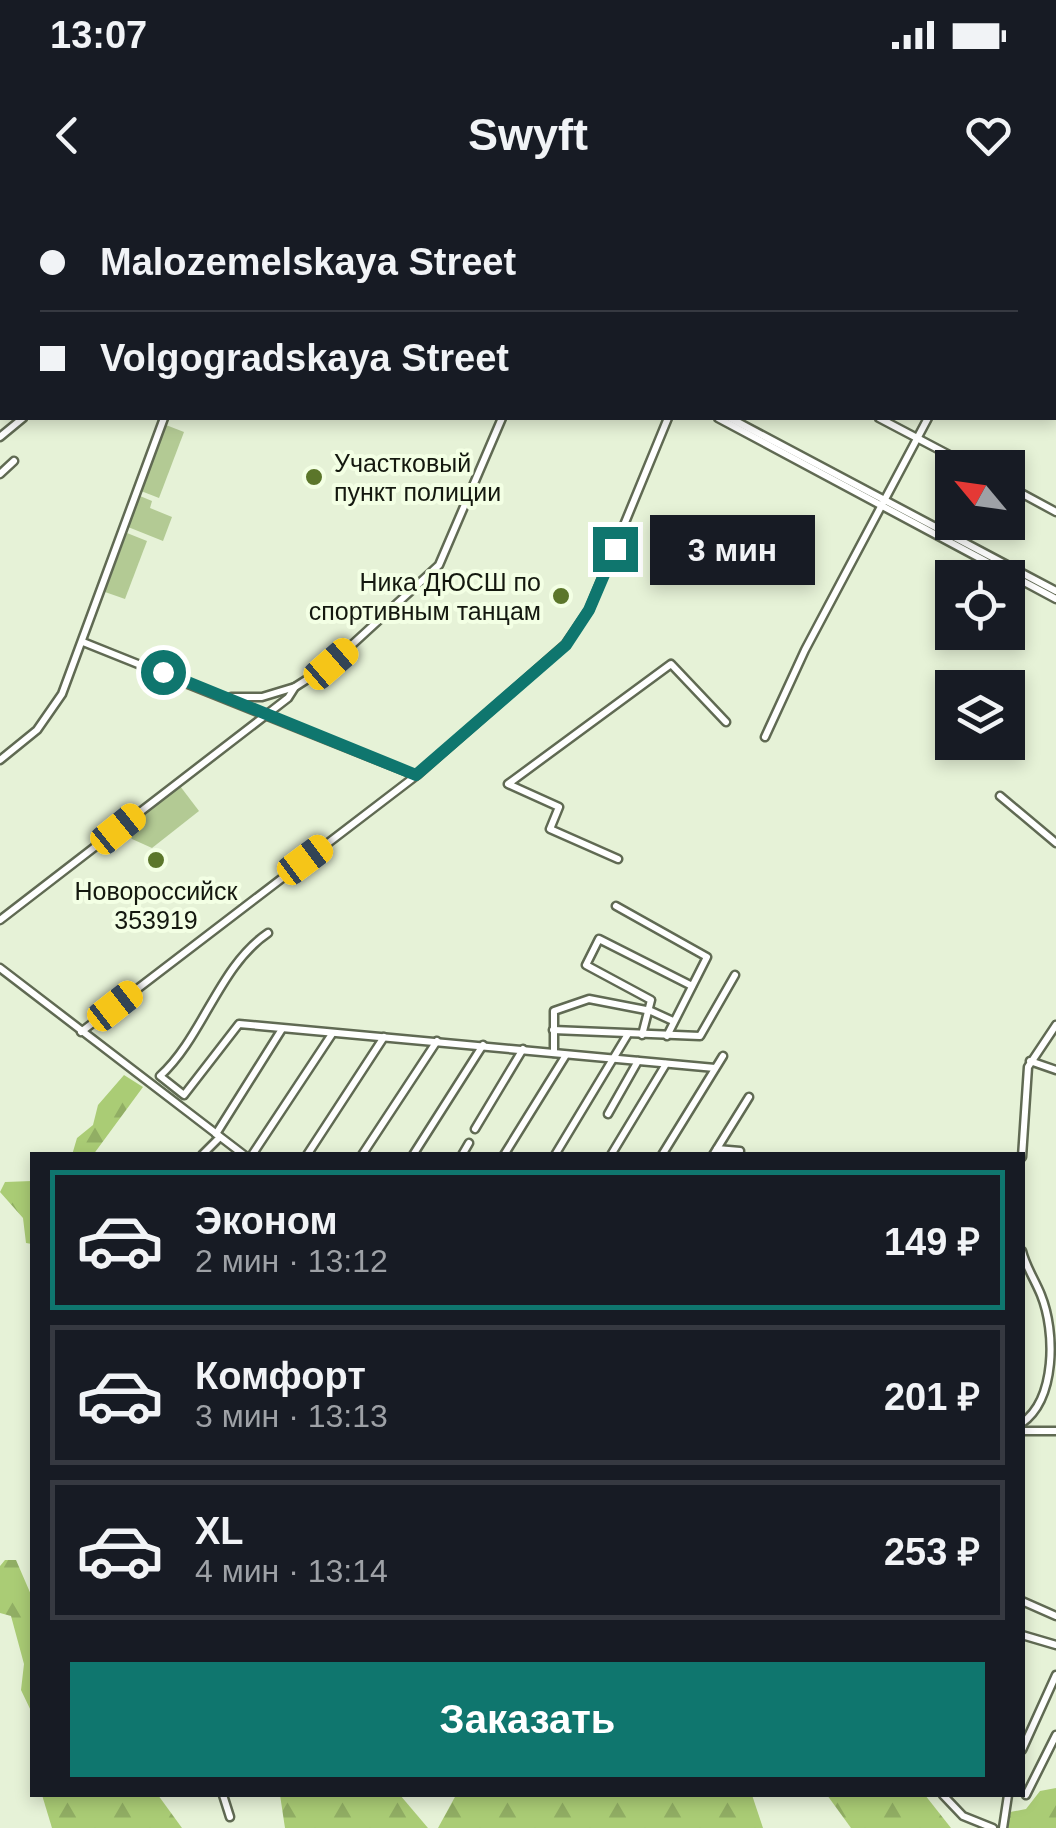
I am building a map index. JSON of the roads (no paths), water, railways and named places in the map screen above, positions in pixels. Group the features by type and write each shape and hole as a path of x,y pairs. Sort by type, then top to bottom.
{"street":[{"path":"0,437 21,420"},
{"path":"0,760 46,719 83,642 163,420"},
{"path":"0,920 267,714 295,687 331,664 440,565 501,420"},
{"path":"81,1032 416,775 574,634 599,587 667,420"},
{"path":"722,420 884,503"},
{"path":"734,420 1056,599"},
{"path":"883,420 941,450"},
{"path":"765,737 778,704 927,420"},
{"path":"0,474 14,461"},
{"path":"1025,495 1056,512"},
{"path":"925,525 1056,591"},
{"path":"83,642 416,775"},
{"path":"618,859 550,829 559,808 508,784 671,664 726,722"},
{"path":"225,696 247,699 295,687"},
{"path":"247,699 256,710"},
{"path":"1000,796 1056,844"},
{"path":"616,906 707,957 667,1036"},
{"path":"148,1084 183,1052 232,975 268,934"},
{"path":"642,1035 650,1000 586,965 602,938 692,986"},
{"path":"0,968 240,1152"},
{"path":"553,1030 700,1036 735,975"},
{"path":"554,1054 554,1011 589,999 673,1021"},
{"path":"160,1076 186,1096 235,1025 484,1044 714,1068"},
{"path":"1022,1152 1030,1061 1056,1025"},
{"path":"204,1152 282,1029"},
{"path":"254,1152 333,1032"},
{"path":"557,1152 628,1034"},
{"path":"309,1152 384,1037"},
{"path":"364,1152 437,1041"},
{"path":"415,1152 484,1044"},
{"path":"475,1129 523,1049"},
{"path":"506,1152 566,1055"},
{"path":"664,1152 723,1056"},
{"path":"608,1114 638,1061"},
{"path":"1030,1061 1056,1070"},
{"path":"613,1152 666,1064"},
{"path":"715,1152 749,1097"},
{"path":"464,1152 469,1143"},
{"path":"715,1152 740,1151"},
{"path":"1025,1258 1043,1300 1052,1356 1046,1397 1025,1420"},
{"path":"1025,1431 1056,1431"},
{"path":"1025,1601 1056,1616"},
{"path":"1025,1636 1056,1646"},
{"path":"1025,1743 1056,1675"},
{"path":"1026,1794 1053,1747 1056,1734"},
{"path":"224,1797 230,1818"},
{"path":"945,1797 963,1816 993,1828"},
{"path":"1002,1828 1008,1797"}],"place":[{"name":"Участковый пункт полиции","path":"314,477"},
{"name":"Ника ДЮСШ по спортивным танцам","path":"561,596"},
{"name":"Новороссийск 353919","path":"156,860"}]}
